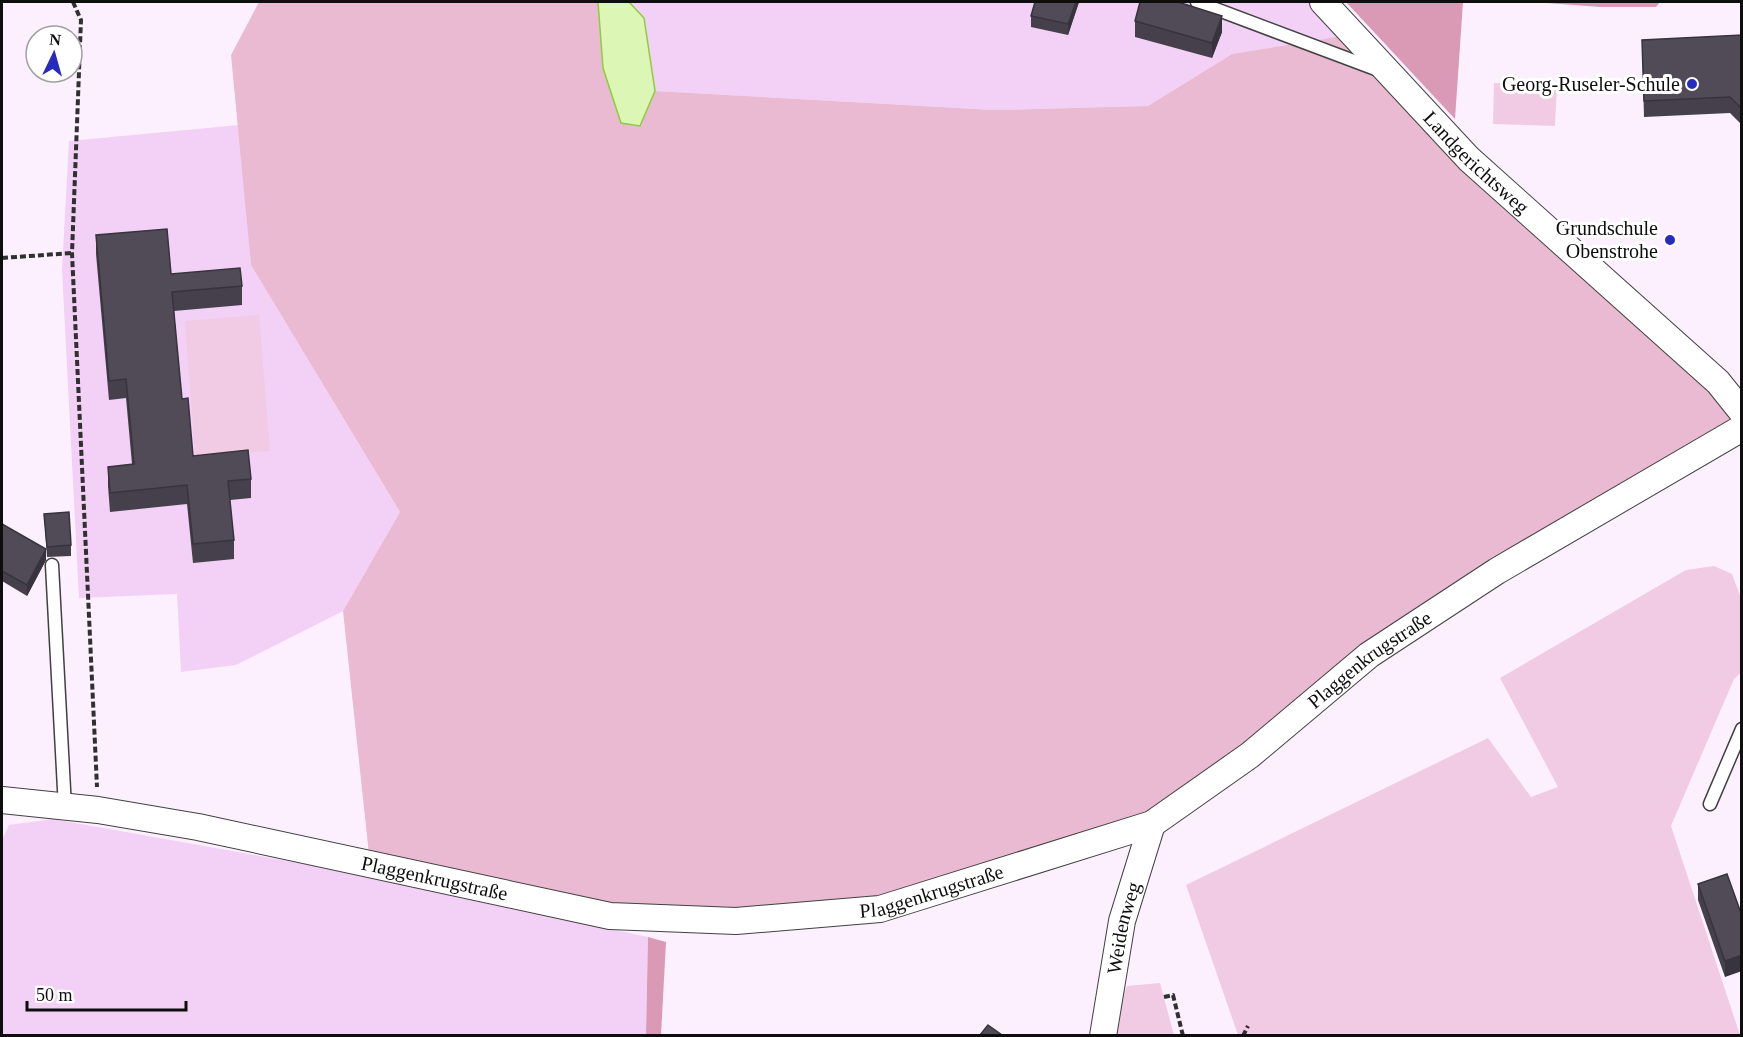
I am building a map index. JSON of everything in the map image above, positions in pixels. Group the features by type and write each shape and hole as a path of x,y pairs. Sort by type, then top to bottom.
{"street":[{"name":"Landgerichtsweg","path":"1323,2 1469,159 1718,382 1742,412"},
{"name":"Plaggenkrugstraße","path":"2,800 98,810 198,827 610,916 736,921 880,909 1152,824 1250,755 1369,655 1497,571 1742,429"},
{"name":"Weidenweg","path":"1103,1035 1122,921 1152,824"}],"lane":[{"path":"1197,2 1390,74"},
{"path":"52,565 65,808"},
{"path":"1710,804 1742,729"}],"path":[{"path":"73,2 81,20 72,253 98,810"},
{"path":"2,258 72,253"},
{"path":"1164,997 1173,995 1183,1035"},
{"path":"1243,1035 1248,1026"}],"shaded area":[{"path":"259,2 615,2 640,126 655,91 994,110 1148,106 1232,54 1354,34 1718,382 1741,428 1497,571 1152,824 880,909 671,920 370,864 343,611 400,512 251,265 231,55"},
{"path":"598,2 629,2 644,18 655,91 640,126 621,123 603,68"},
{"path":"629,2 1323,2 1354,34 1232,54 1148,106 994,110 655,91 644,18"},
{"path":"1346,2 1463,2 1455,119"},
{"path":"1533,2 1660,2 1656,7 1600,7"},
{"path":"1494,83 1557,85 1555,126 1493,124"},
{"path":"239,125 251,265 400,512 343,611 236,665 181,672 177,594 79,598 62,270 69,141"},
{"path":"259,315 270,451 195,456 185,321"},
{"path":"1714,566 1732,574 1741,598 1741,673 1734,679 1671,826 1740,1035 1238,1035 1186,885 1488,738 1531,797 1558,787 1500,678 1686,570"},
{"path":"53,819 327,868 648,937 646,1035 2,1035 2,840 9,825"},
{"path":"648,937 666,942 661,1035 646,1035"},
{"path":"1160,983 1174,1035 1112,1036 1115,1013 1127,986"}],"building":[{"path":"1035,2 1076,2 1068,24 1031,16"},
{"path":"1140,2 1178,2 1222,16 1212,43 1135,21"},
{"name":"Georg-Ruseler-Schule","path":"1742,35 1742,109 1730,97 1644,101 1642,40"},
{"path":"167,229 171,274 240,268 242,286 172,292 182,399 188,398 193,456 248,450 251,479 228,481 234,540 193,544 187,485 110,493 108,467 134,464 126,379 109,381 96,235"},
{"path":"69,512 71,545 47,547 44,514"},
{"path":"2,524 46,549 27,585 2,571"},
{"path":"1727,874 1742,916 1742,955 1725,961 1698,884"},
{"path":"988,1025 1002,1035 980,1035"}],"place":[{"name":"Georg-Ruseler-Schule","path":"1692,84"},
{"name":"Grundschule Obenstrohe","path":"1670,240"}]}
